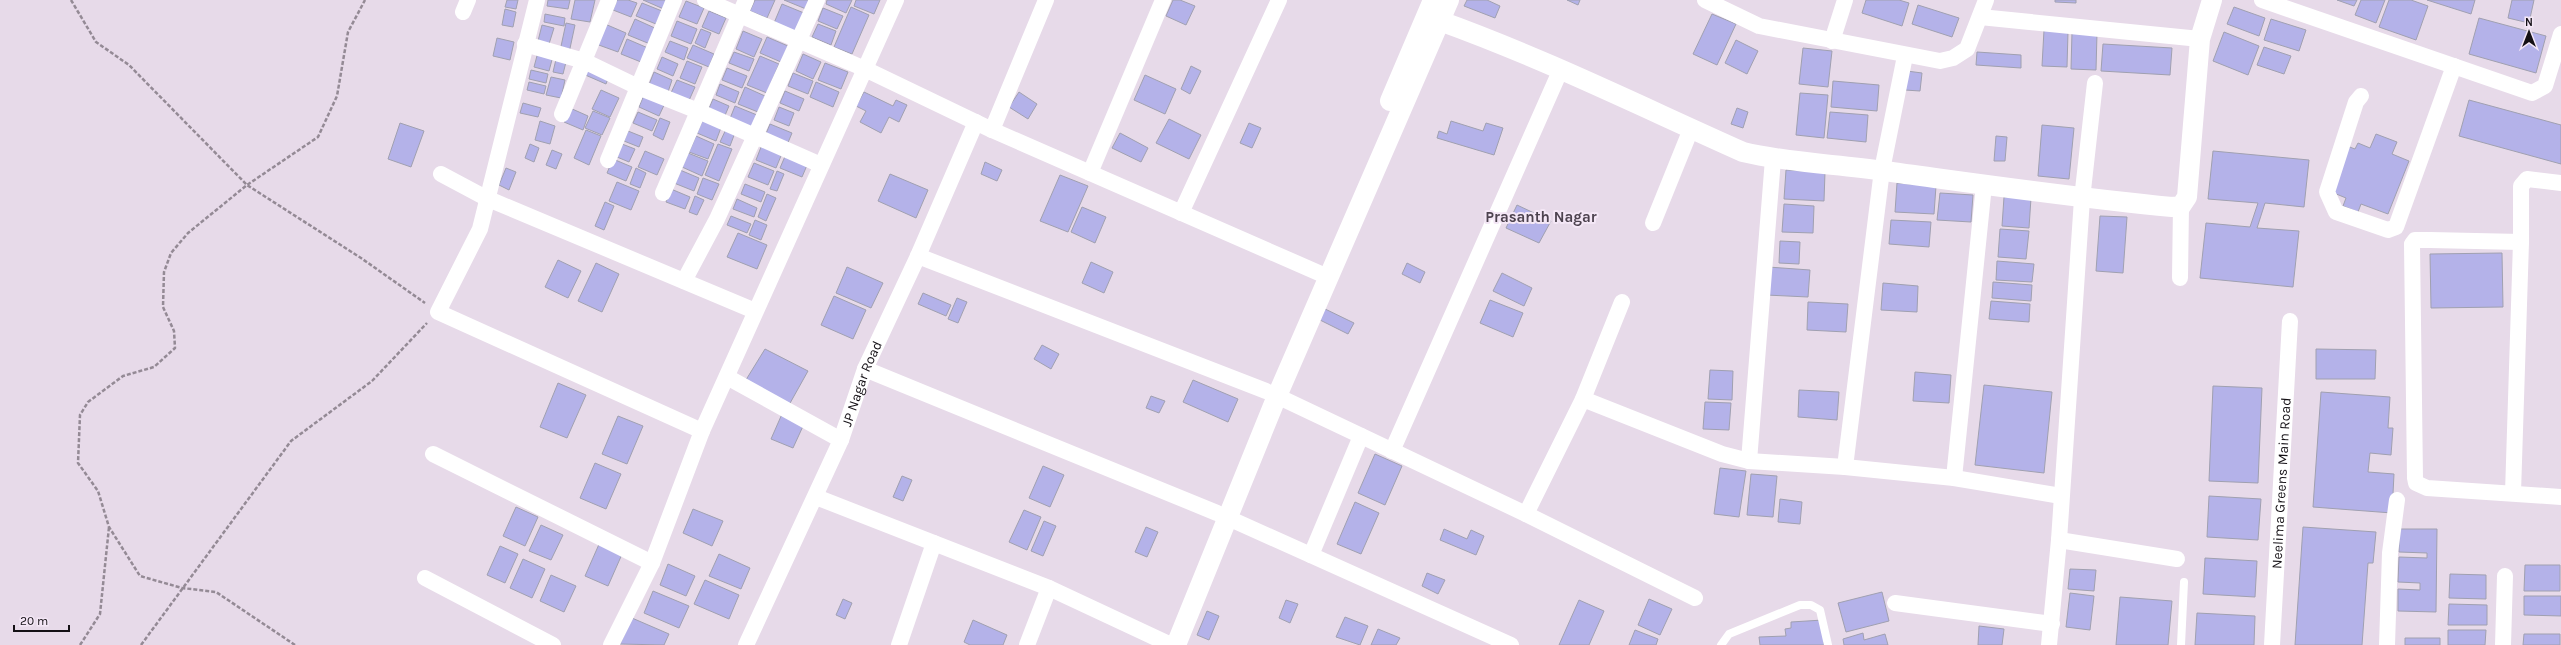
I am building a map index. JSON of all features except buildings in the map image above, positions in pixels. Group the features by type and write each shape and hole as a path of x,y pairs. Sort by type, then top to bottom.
{"street":[{"path":"537,0 486,198 480,229 438,312 702,430"},
{"path":"562,114 609,0"},
{"path":"608,160 674,0"},
{"path":"705,0 739,16 865,69 992,130 1322,275"},
{"path":"662,193 746,0"},
{"path":"684,281 717,219 817,0"},
{"path":"611,645 652,563 702,430 896,0"},
{"path":"992,130 1046,0"},
{"path":"1090,173 1163,0"},
{"path":"1181,213 1279,0"},
{"path":"816,497 1048,588 1168,644 1322,275 1433,0"},
{"path":"1322,275 1449,0"},
{"path":"1705,0 1759,26 1905,56 1940,61 1953,58 1966,49 1986,0"},
{"path":"1832,40 1845,0"},
{"path":"2180,278 2181,206 2187,197 2200,39 2212,0"},
{"path":"2262,0 2532,92 2539,91 2545,86 2561,34"},
{"path":"1980,17 2200,39"},
{"path":"1440,21 1488,38 1561,69 1743,152 1773,159 1882,170 2082,199 2172,207 2181,206"},
{"path":"525,44 584,61 638,87 698,111 821,165"},
{"path":"1845,467 1882,170 1905,56"},
{"path":"2361,96 2356,102 2327,192 2328,200 2336,212 2388,230 2392,230 2396,227 2454,66"},
{"path":"1392,451 1561,69"},
{"path":"2049,645 2059,540 2082,199 2095,83"},
{"name":"JP Nagar Road","path":"746,645 816,497 841,440 866,369 918,256 976,122"},
{"path":"1653,223 1691,129"},
{"path":"1749,460 1773,159"},
{"path":"441,174 486,198 755,311"},
{"path":"2513,493 2522,242 2522,183 2527,179 2561,183"},
{"path":"1954,478 1984,185"},
{"path":"2522,242 2415,240 2412,244 2416,483 2427,488 2561,497"},
{"path":"918,256 1272,393 1526,514 1694,598"},
{"path":"1526,514 1583,399 1622,302"},
{"name":"Neelima Greens Main Road","path":"2272,645 2290,321"},
{"path":"866,369 1222,515 1511,645"},
{"path":"727,377 841,440"},
{"path":"1583,399 1722,454 1749,460 1845,467 1954,478 2061,496"},
{"path":"1311,555 1361,436"},
{"path":"433,454 652,563"},
{"path":"2388,645 2390,553 2397,500"},
{"path":"2059,540 2178,558"},
{"path":"899,645 934,543"},
{"path":"2503,645 2505,576"},
{"path":"425,578 553,645"},
{"path":"1027,645 1048,588"},
{"path":"1895,603 2052,624"}],"lane":[{"path":"2181,645 2184,582"},
{"path":"1721,645 1730,634 1800,605 1811,605 1820,610 1828,645"}],"path":[{"path":"71,0 96,42 129,65 246,185 360,258 438,312 372,381 292,441 182,588 142,645"},
{"path":"295,645 216,592 182,588 140,576 109,527 98,490 78,463 80,415 88,402 123,376 154,368 175,348 174,331 163,306 164,272 171,253 188,233 246,185 318,137 337,96 348,32 365,0"},
{"path":"80,645 100,614 109,527"}],"district":[{"name":"Prasanth Nagar","path":"1541,217"}]}
